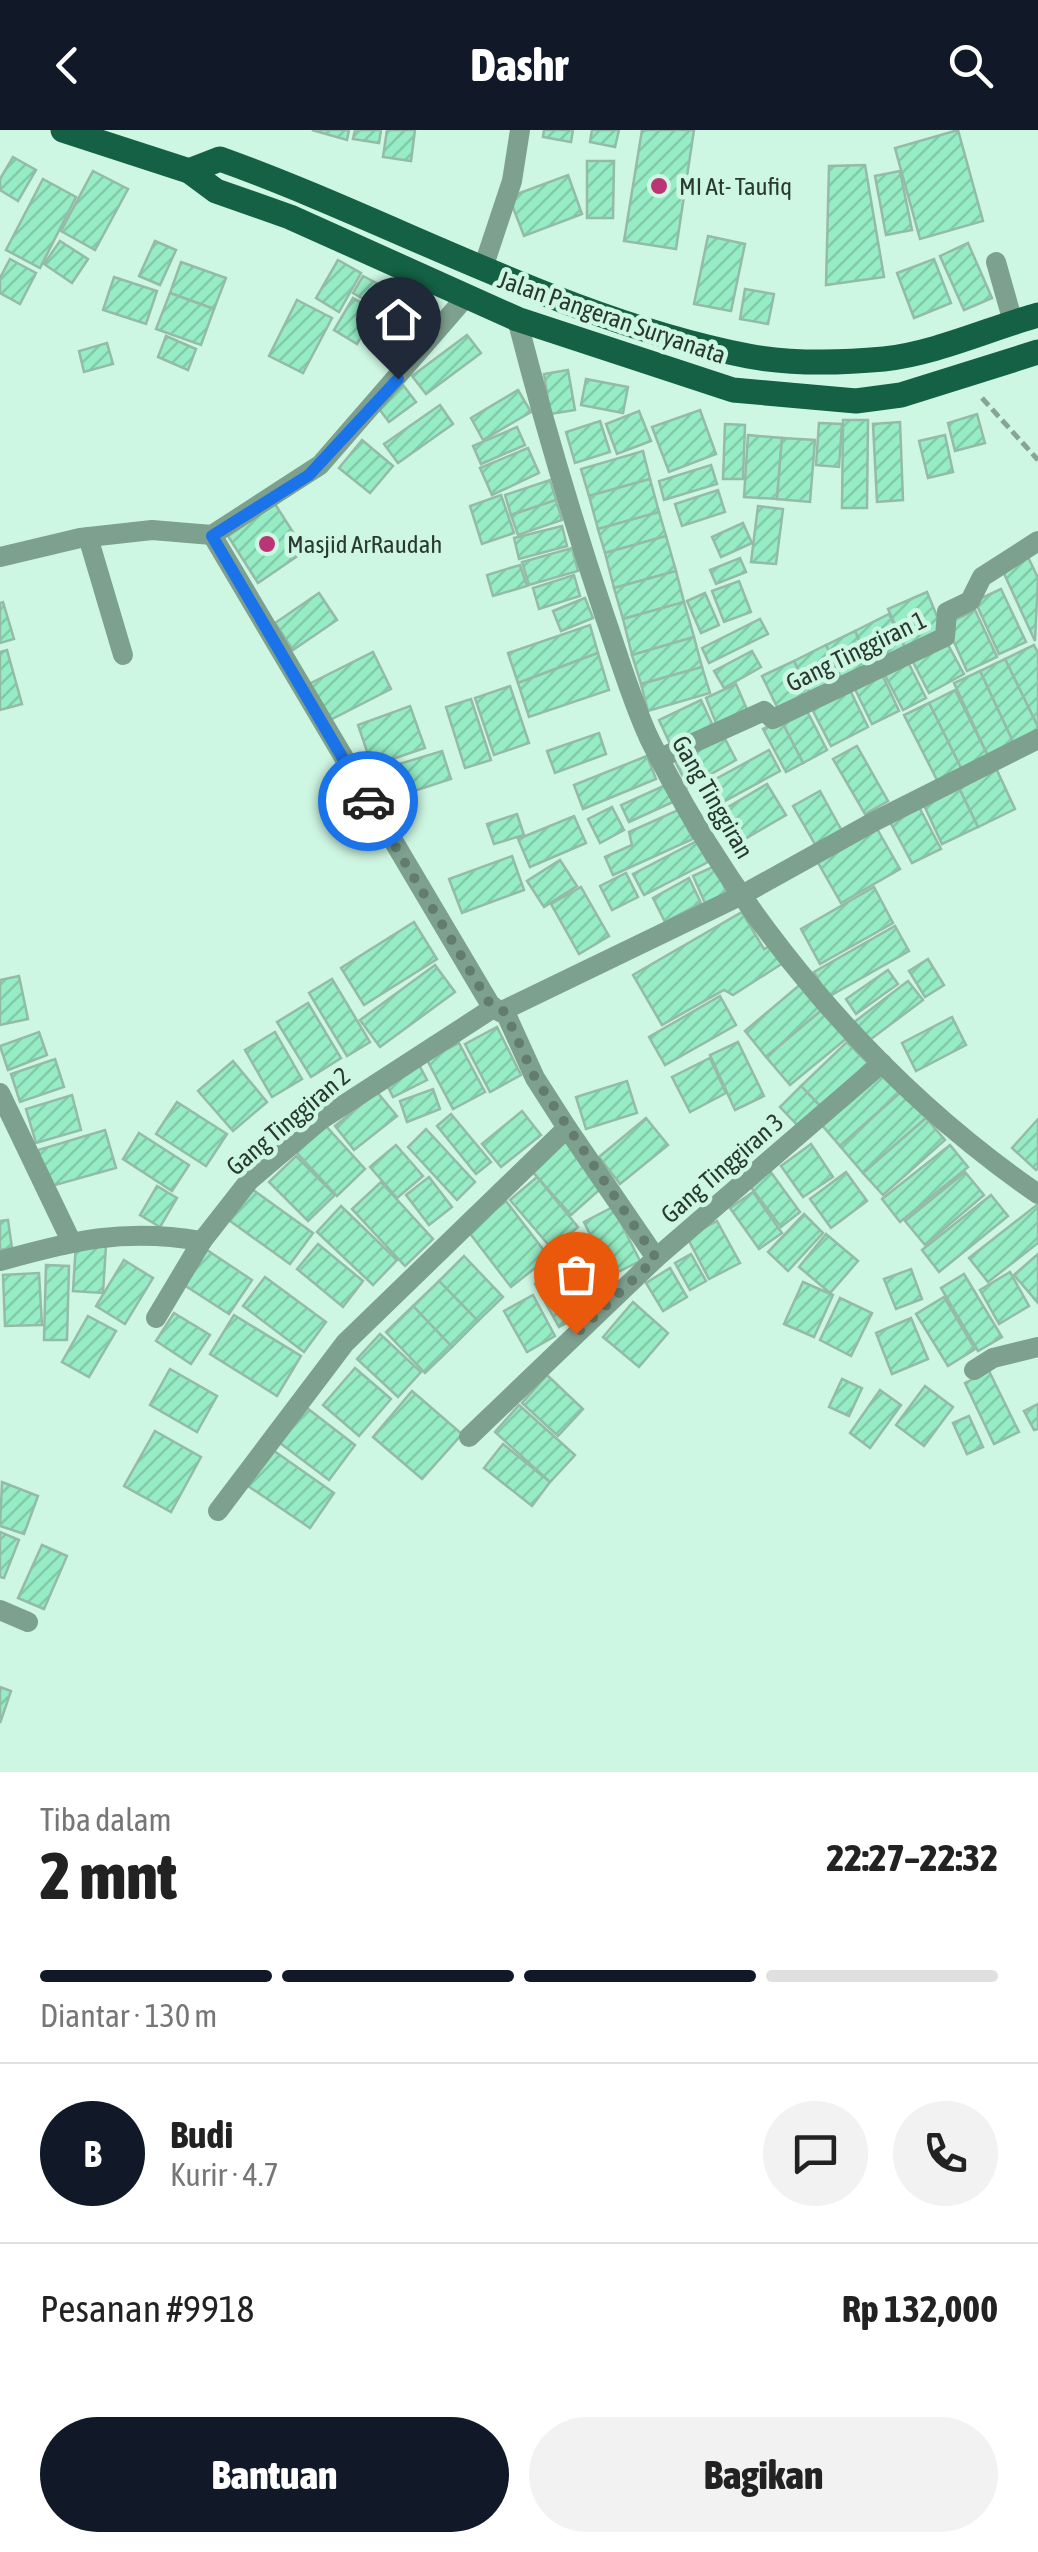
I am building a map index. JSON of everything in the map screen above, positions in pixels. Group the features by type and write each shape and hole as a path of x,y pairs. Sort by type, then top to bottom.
{"main road":[{"name":"Jalan Pangeran Suryanata","path":"64,130 107,137 189,171 216,191 290,218 517,319 733,390 856,401 886,397 1038,352"},
{"name":"Jalan Pangeran Suryanata","path":"189,171 220,159 314,193 527,284 645,326 731,351 807,361 888,358 1038,314"},
{"path":"517,319 527,284"}],"street":[{"path":"484,266 512,181 520,130"},
{"path":"996,262 1013,322"},
{"path":"0,557 88,537 152,530 212,536 320,465 465,298"},
{"name":"Gang Tinggiran","path":"517,319 580,542 635,702 660,758 742,895 816,990 882,1063 984,1156 1038,1194"},
{"path":"212,536 498,1010 535,1078 656,1258"},
{"path":"88,537 123,655"},
{"name":"Gang Tinggiran 1","path":"660,758 764,711 772,719 946,637 948,612 970,602 982,577 1038,542"},
{"name":"Gang Tinggiran 2","path":"156,1318 202,1241 249,1181 322,1119 498,1010 742,895 874,821 1038,740"},
{"name":"Gang Tinggiran 3","path":"469,1437 656,1258 882,1063"},
{"path":"0,1093 71,1241"},
{"path":"218,1511 345,1343 567,1128"},
{"path":"0,1261 71,1241 151,1233 202,1241"},
{"path":"974,1370 993,1358 1038,1347"},
{"path":"0,1610 28,1622"}],"path":[{"path":"967,374 985,402 1038,460"}],"building":[{"path":"312,130 349,130 347,140"},
{"path":"355,130 381,130 379,143 353,139"},
{"path":"387,130 415,130 411,161 383,157"},
{"path":"544,130 573,130 571,142 543,137"},
{"path":"592,130 619,130 615,147 590,142"},
{"name":"MI At- Taufiq","path":"642,130 694,130 676,249 624,241"},
{"path":"958,130 983,221 920,239 895,148"},
{"path":"13,157 36,170 18,201 0,190 0,179"},
{"path":"587,161 614,161 613,218 587,218"},
{"path":"865,165 884,277 826,285 829,166"},
{"path":"93,171 128,189 95,250 61,231"},
{"path":"900,171 912,230 886,235 875,176"},
{"path":"568,175 582,214 524,236 509,197"},
{"path":"43,179 76,197 40,268 6,250"},
{"path":"708,236 745,244 731,311 694,304"},
{"path":"60,241 88,259 72,283 44,264"},
{"path":"155,241 176,250 160,285 139,276"},
{"path":"968,243 992,298 964,310 940,256"},
{"path":"10,259 36,273 20,304 0,293 0,278"},
{"path":"934,259 951,303 914,318 897,273"},
{"path":"338,260 361,273 339,312 316,298"},
{"path":"181,262 226,278 214,309 170,293"},
{"path":"363,276 390,290 380,308 353,293"},
{"path":"114,277 157,291 146,324 103,310"},
{"path":"745,289 774,294 768,324 740,319"},
{"path":"170,293 214,309 201,345 156,329"},
{"path":"353,298 376,311 357,344 334,330"},
{"path":"297,300 332,318 303,373 269,356"},
{"path":"467,335 481,353 426,394 412,376"},
{"path":"166,336 196,349 188,370 158,357"},
{"path":"107,343 113,364 84,372 79,351"},
{"path":"568,370 575,410 550,414 544,374"},
{"path":"586,379 628,387 623,413 581,405"},
{"path":"403,385 416,402 389,422 376,405"},
{"path":"518,390 531,412 483,440 471,418"},
{"path":"440,405 453,424 398,463 384,444"},
{"path":"700,410 716,454 669,472 652,427"},
{"path":"639,411 651,441 617,454 606,424"},
{"path":"977,414 985,443 955,451 948,423"},
{"path":"843,420 868,420 867,508 842,508"},
{"path":"600,421 610,452 575,463 566,432"},
{"path":"900,422 903,500 877,502 873,424"},
{"path":"819,423 842,424 839,467 816,465"},
{"path":"725,424 745,425 743,479 723,479"},
{"path":"517,427 525,445 481,464 473,446"},
{"path":"748,435 782,438 777,499 744,497"},
{"path":"945,435 953,472 928,478 919,441"},
{"path":"782,438 815,440 810,502 777,499"},
{"path":"362,440 393,466 370,493 339,468"},
{"path":"528,448 539,473 492,495 480,468"},
{"path":"643,451 650,479 589,496 581,469"},
{"path":"711,465 717,484 664,500 659,481"},
{"path":"650,479 659,512 598,529 589,496"},
{"path":"550,480 556,500 511,515 505,495"},
{"path":"718,490 725,512 682,526 675,504"},
{"path":"501,495 514,533 482,544 470,506"},
{"path":"556,500 562,520 518,535 511,515"},
{"name":"Masjid ArRaudah","path":"275,504 305,551 258,583 228,536"},
{"path":"758,506 783,509 776,564 751,562"},
{"path":"659,512 666,536 605,553 598,529"},
{"path":"743,523 752,543 721,557 712,537"},
{"path":"562,526 567,546 519,559 514,538"},
{"path":"666,536 676,571 614,588 605,553"},
{"path":"572,548 578,571 529,585 522,562"},
{"path":"1027,555 1038,578 1035,641 1001,567"},
{"path":"740,558 746,572 716,584 710,570"},
{"path":"520,565 527,586 493,596 487,575"},
{"path":"676,571 684,602 623,619 614,588"},
{"path":"574,575 580,596 539,609 533,588"},
{"path":"739,581 751,612 724,622 712,591"},
{"path":"1001,589 1026,642 999,654 975,601"},
{"path":"927,592 944,633 906,650 888,609"},
{"path":"319,593 337,620 293,650 275,623"},
{"path":"705,593 719,625 701,633 687,601"},
{"path":"585,598 593,618 561,631 553,611"},
{"path":"3,602 14,639 0,643 0,603"},
{"path":"684,602 694,637 632,655 623,619"},
{"path":"975,610 997,657 967,671 946,624"},
{"path":"889,614 906,650 871,667 855,631"},
{"path":"760,619 768,634 709,663 702,648"},
{"path":"590,625 598,653 518,683 508,653"},
{"path":"855,631 871,667 842,681 826,645"},
{"path":"694,637 702,667 641,684 632,655"},
{"path":"946,641 964,674 929,693 912,660"},
{"path":"826,645 842,681 811,696 794,661"},
{"path":"1034,645 1038,653 1038,727 1005,659"},
{"path":"7,650 22,704 0,710 0,652"},
{"path":"752,651 761,667 724,688 714,671"},
{"path":"373,652 391,689 328,721 309,684"},
{"path":"598,653 609,690 529,717 518,683"},
{"path":"1005,659 1038,727 1038,733 1014,744 980,671"},
{"path":"794,661 811,696 779,711 762,676"},
{"path":"908,662 926,698 903,710 885,675"},
{"path":"702,667 710,693 648,711 641,684"},
{"path":"980,671 1014,744 988,756 954,683"},
{"path":"882,674 899,711 872,724 854,687"},
{"path":"736,684 749,714 718,728 706,698"},
{"path":"510,686 529,743 494,755 475,698"},
{"path":"849,688 868,727 831,746 811,707"},
{"path":"955,690 988,756 962,770 929,703"},
{"path":"471,699 491,760 465,768 446,707"},
{"path":"701,700 714,728 672,748 659,720"},
{"path":"929,703 962,770 938,782 904,715"},
{"path":"410,706 425,748 372,766 358,725"},
{"path":"805,707 827,750 803,763 781,720"},
{"path":"781,720 803,763 786,772 763,729"},
{"path":"599,733 606,754 555,773 547,751"},
{"path":"723,735 736,760 688,787 675,761"},
{"path":"857,746 888,801 865,814 833,759"},
{"path":"769,750 780,771 712,808 701,787"},
{"path":"442,751 451,779 408,793 399,764"},
{"path":"647,756 656,779 583,809 574,785"},
{"path":"995,766 1015,809 978,827 957,784"},
{"path":"668,784 675,801 629,822 621,805"},
{"path":"767,784 786,815 733,846 715,815"},
{"path":"957,784 978,827 942,844 922,801"},
{"path":"820,791 842,831 816,846 793,806"},
{"path":"917,803 941,849 912,863 888,818"},
{"path":"612,807 624,830 600,843 588,819"},
{"path":"678,810 693,839 613,875 605,857 632,845 629,832"},
{"path":"517,814 524,835 494,844 487,824"},
{"path":"574,816 586,843 530,867 518,839"},
{"path":"876,827 900,869 841,903 817,861"},
{"path":"697,841 708,862 644,895 633,874"},
{"path":"512,856 524,890 462,913 449,879"},
{"path":"560,860 577,886 544,907 527,881"},
{"path":"715,866 727,893 705,903 693,876"},
{"path":"626,873 638,897 612,910 600,886"},
{"path":"689,878 701,903 665,922 653,898"},
{"path":"581,887 609,936 579,954 551,904"},
{"path":"874,887 893,923 820,964 801,929"},
{"path":"742,912 764,949 776,943 786,961 733,995 724,990 662,1025 633,975"},
{"path":"414,922 437,959 364,1005 341,968"},
{"path":"895,926 909,951 828,997 814,972"},
{"path":"928,959 944,985 925,997 909,971"},
{"path":"435,965 455,992 380,1047 360,1020"},
{"path":"888,970 898,984 856,1014 846,999"},
{"path":"19,976 28,1019 0,1025 0,980"},
{"path":"332,979 370,1042 347,1056 309,993"},
{"path":"908,981 923,1000 867,1042 853,1023"},
{"path":"802,983 823,1009 766,1057 745,1031"},
{"path":"720,996 736,1025 665,1065 649,1037"},
{"path":"308,1003 341,1058 311,1077 277,1022"},
{"path":"823,1009 847,1038 790,1085 766,1057"},
{"path":"952,1017 966,1045 916,1071 902,1043"},
{"path":"497,1027 521,1075 490,1092 465,1044"},
{"path":"39,1032 47,1055 8,1070 0,1046"},
{"path":"275,1032 302,1079 272,1097 245,1050"},
{"path":"738,1042 764,1096 735,1110 710,1055"},
{"path":"847,1042 868,1063 822,1108 801,1086"},
{"path":"459,1043 485,1092 453,1109 427,1060"},
{"path":"710,1058 726,1093 690,1112 672,1077"},
{"path":"55,1059 64,1087 20,1102 11,1074"},
{"path":"233,1061 267,1102 233,1131 198,1091"},
{"path":"417,1061 427,1080 393,1097 384,1079"},
{"path":"883,1069 902,1091 840,1146 821,1124"},
{"path":"627,1081 637,1113 586,1129 576,1097"},
{"path":"801,1086 822,1108 801,1129 780,1107"},
{"path":"433,1089 440,1109 407,1122 400,1101"},
{"path":"902,1091 926,1118 863,1173 840,1146"},
{"path":"377,1092 397,1116 354,1150 335,1126"},
{"path":"72,1095 81,1130 36,1143 26,1109"},
{"path":"177,1102 227,1134 206,1166 156,1134"},
{"path":"522,1111 541,1135 501,1167 482,1144"},
{"path":"451,1114 491,1162 476,1174 437,1126"},
{"path":"646,1118 668,1145 620,1184 599,1157"},
{"path":"926,1118 945,1140 883,1195 863,1173"},
{"path":"1038,1119 1038,1168 1036,1170 1012,1148"},
{"path":"325,1125 365,1169 337,1196 296,1152"},
{"path":"426,1129 475,1182 457,1200 408,1147"},
{"path":"105,1130 116,1168 48,1187 38,1150"},
{"path":"139,1133 189,1165 172,1191 123,1159"},
{"path":"565,1140 605,1185 571,1215 531,1170"},
{"path":"811,1144 833,1177 803,1197 781,1166"},
{"path":"396,1145 423,1176 397,1198 370,1167"},
{"path":"950,1145 968,1167 900,1222 882,1199"},
{"path":"296,1156 335,1195 308,1221 269,1182"},
{"path":"770,1171 800,1212 781,1227 750,1186"},
{"path":"846,1172 867,1201 831,1228 810,1199"},
{"path":"965,1172 984,1195 925,1245 905,1221"},
{"path":"429,1177 452,1207 429,1225 406,1195"},
{"path":"537,1177 578,1227 552,1249 510,1200"},
{"path":"381,1182 433,1239 405,1266 352,1209"},
{"path":"157,1186 177,1198 160,1227 140,1215"},
{"path":"252,1189 313,1233 290,1264 230,1221"},
{"path":"753,1192 782,1233 759,1249 730,1208"},
{"path":"991,1195 1008,1216 939,1272 922,1250"},
{"path":"506,1201 549,1257 511,1287 468,1231"},
{"path":"1038,1204 1038,1243 988,1282 969,1258"},
{"path":"341,1206 397,1260 373,1285 317,1232"},
{"path":"613,1207 640,1261 610,1276 584,1222"},
{"path":"804,1214 823,1233 788,1271 768,1252"},
{"path":"8,1220 12,1248 0,1250 0,1221"},
{"path":"717,1221 740,1263 709,1279 687,1237"},
{"path":"826,1234 858,1261 830,1293 799,1267"},
{"path":"588,1238 612,1285 587,1297 563,1251"},
{"path":"76,1243 106,1245 103,1293 73,1291"},
{"path":"318,1244 363,1281 343,1307 297,1269"},
{"path":"207,1250 252,1280 229,1314 184,1285"},
{"path":"691,1254 706,1281 690,1290 675,1263"},
{"path":"1038,1254 1038,1303 1014,1275"},
{"path":"464,1256 503,1297 478,1321 439,1281"},
{"path":"124,1260 153,1278 125,1324 96,1306"},
{"path":"46,1265 69,1266 67,1340 44,1340"},
{"path":"561,1268 586,1312 559,1327 535,1284"},
{"path":"670,1268 687,1297 663,1311 646,1283"},
{"path":"911,1269 922,1299 896,1309 884,1279"},
{"path":"1010,1272 1029,1306 999,1324 980,1290"},
{"path":"39,1273 42,1325 5,1326 3,1275"},
{"path":"964,1274 1002,1337 978,1351 941,1288"},
{"path":"265,1277 326,1322 304,1352 243,1306"},
{"path":"439,1281 478,1321 452,1347 413,1306"},
{"path":"803,1282 833,1295 814,1337 784,1324"},
{"path":"533,1295 555,1336 527,1352 504,1311"},
{"path":"944,1297 975,1349 948,1366 916,1314"},
{"path":"840,1298 872,1313 851,1356 820,1340"},
{"path":"633,1302 668,1333 639,1367 603,1337"},
{"path":"413,1306 452,1347 425,1373 386,1332"},
{"path":"174,1313 210,1335 191,1364 156,1341"},
{"path":"234,1315 301,1356 277,1396 210,1354"},
{"path":"88,1316 116,1331 89,1377 62,1362"},
{"path":"911,1318 928,1359 892,1374 876,1333"},
{"path":"380,1334 421,1372 398,1397 357,1359"},
{"path":"355,1368 391,1399 359,1436 323,1405"},
{"path":"170,1369 217,1396 197,1432 150,1405"},
{"path":"989,1371 1019,1432 994,1444 965,1383"},
{"path":"547,1375 583,1409 558,1436 522,1403"},
{"path":"842,1379 862,1388 849,1416 829,1407"},
{"path":"925,1386 953,1407 924,1446 896,1425"},
{"path":"880,1390 901,1405 870,1448 850,1433"},
{"path":"412,1391 462,1434 422,1479 373,1437"},
{"path":"1038,1404 1038,1429 1034,1430 1024,1411"},
{"path":"519,1405 575,1455 550,1482 495,1432"},
{"path":"307,1408 355,1445 329,1480 280,1443"},
{"path":"969,1416 983,1447 967,1454 953,1423"},
{"path":"155,1431 201,1457 171,1512 124,1486"},
{"path":"503,1444 550,1482 532,1506 484,1468"},
{"path":"270,1448 334,1493 310,1528 245,1484"},
{"path":"2,1482 38,1496 24,1534 0,1526"},
{"path":"0,1532 19,1540 4,1578 0,1577"},
{"path":"42,1545 67,1556 44,1609 18,1598"},
{"path":"0,1687 11,1691 0,1723"}],"way so far":[{"path":"368,801 490,1004 505,1012 535,1078 656,1258 576,1334"}],"place":[{"name":"MI At- Taufiq","path":"659,186"},
{"name":"Masjid ArRaudah","path":"267,544"}],"route":[{"path":"368,801 212,536 309,475 398,379"}]}
